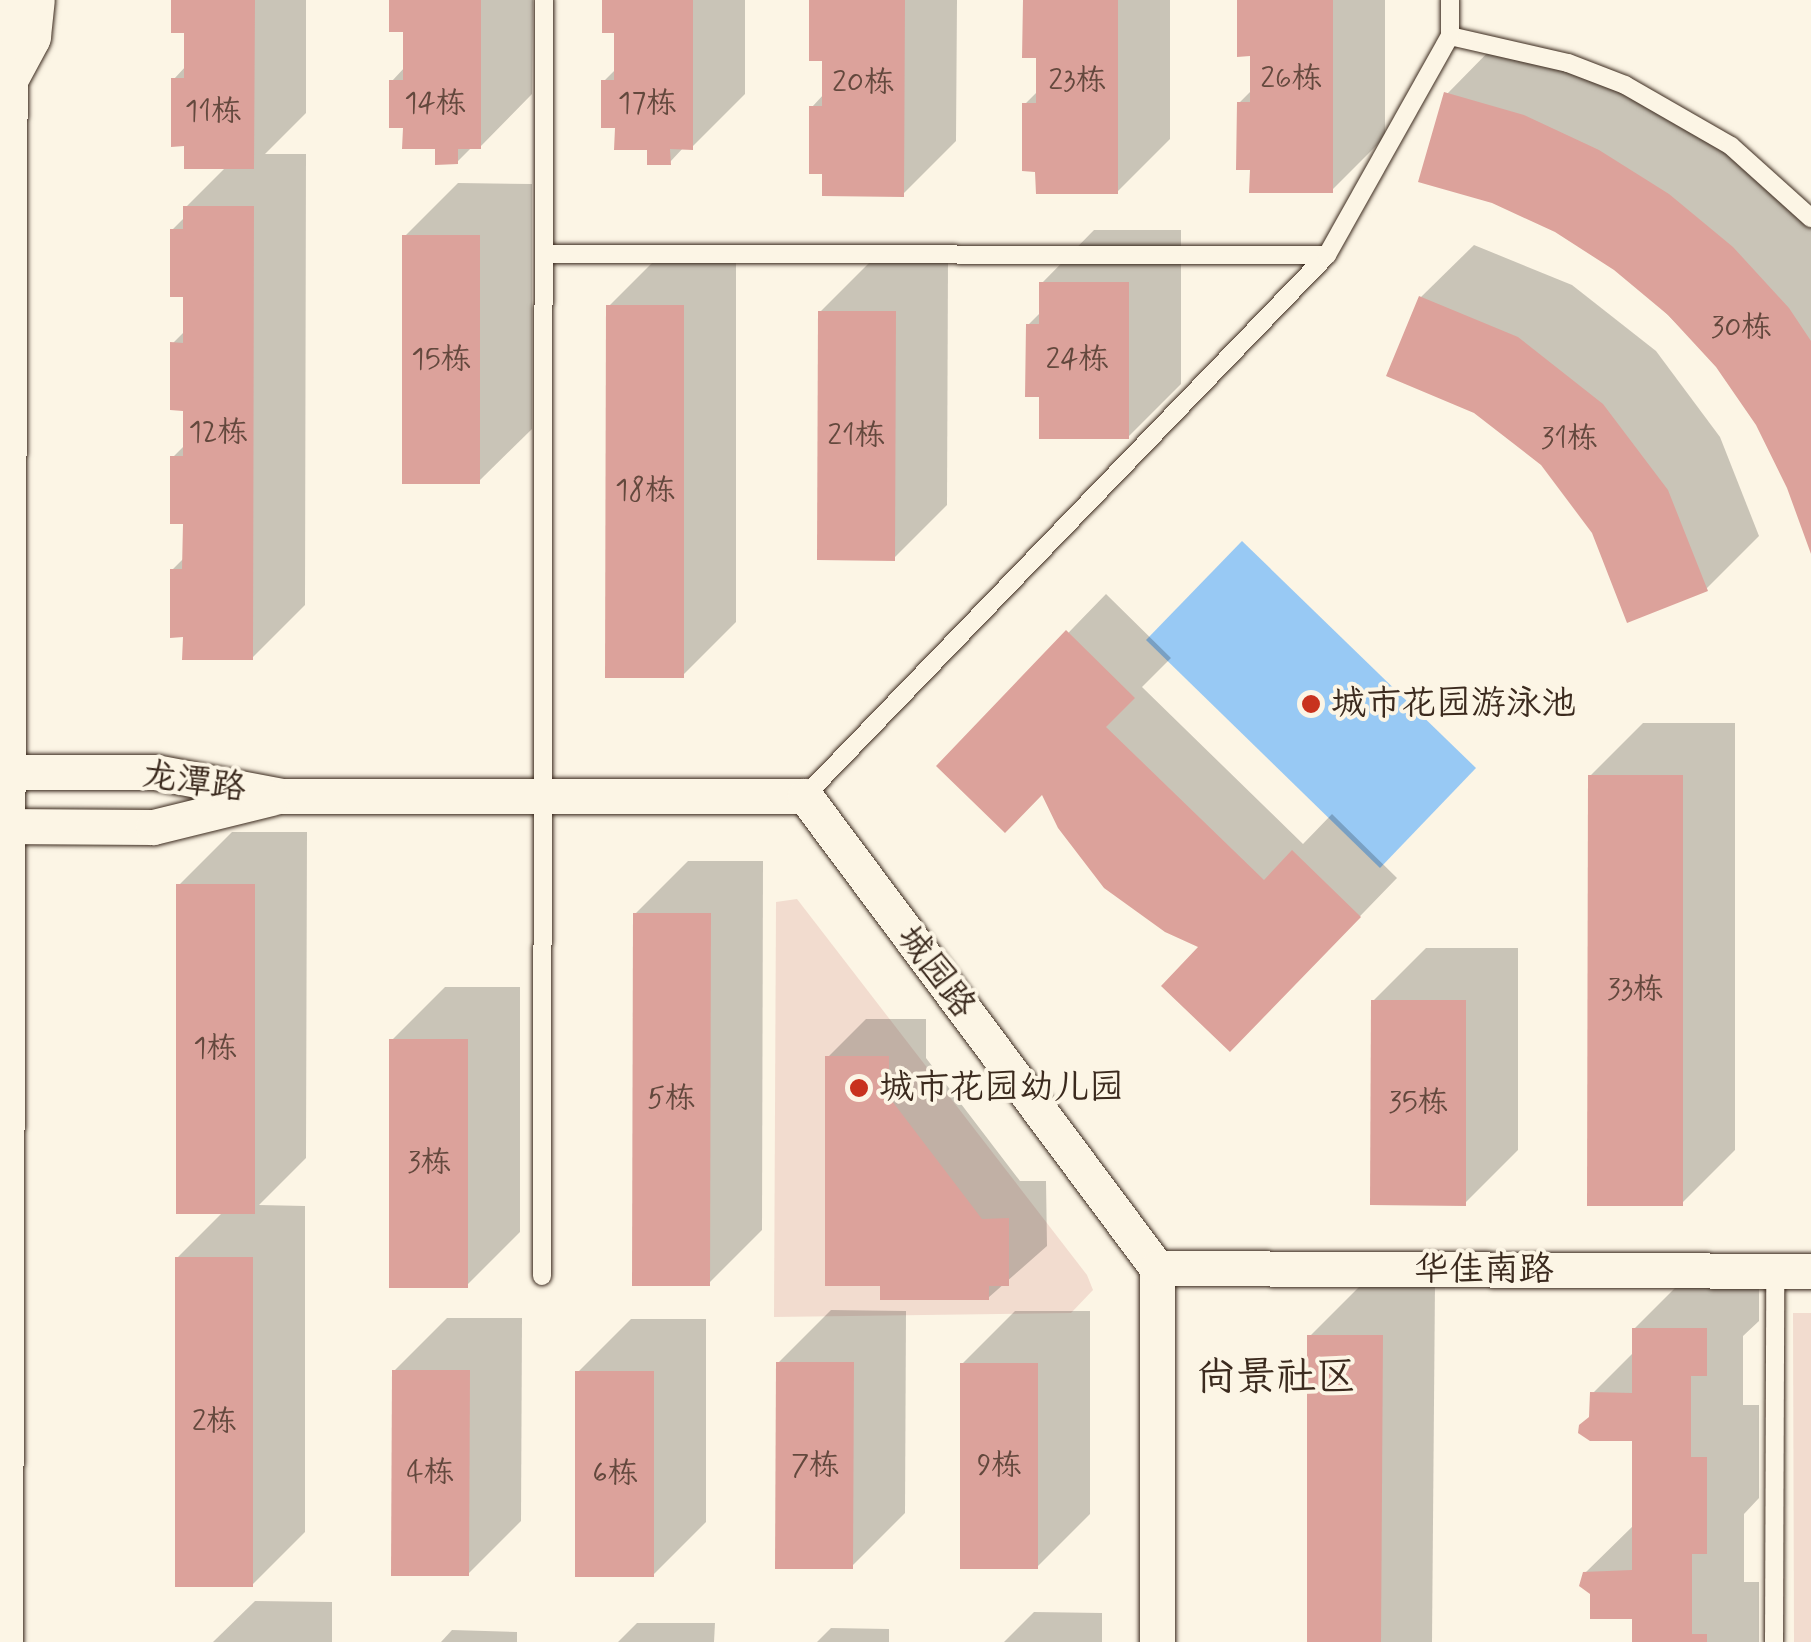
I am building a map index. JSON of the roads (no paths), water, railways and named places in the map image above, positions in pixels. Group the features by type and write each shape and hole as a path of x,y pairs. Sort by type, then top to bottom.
{"main road":[{"path":"4,77 26,36 30,0"}],"street":[{"path":"0,1642 4,0"},
{"name":"龙潭路","path":"1,772 156,772 282,796"},
{"path":"282,796 805,796"},
{"name":"龙潭路","path":"1,826 153,826 282,796"},
{"name":"城园路","path":"805,796 1157,1268"},
{"path":"1157,1268 1157,1642"},
{"name":"华佳南路","path":"1157,1268 1811,1271"}],"lane":[{"path":"542,1276 544,0"},
{"path":"805,796 1327,255 1450,36 1450,0"},
{"path":"1450,36 1554,58 1625,85 1730,146 1811,218"},
{"path":"544,254 1327,255"},
{"path":"1774,1642 1775,1272"}],"water":[{"name":"城市花园游泳池","path":"1242,541 1476,768 1380,868 1146,640"}],"place":[{"name":"城市花园游泳池","path":"1311,704"},
{"name":"城市花园幼儿园","path":"859,1088"}],"district":[{"name":"尚景社区","path":"1276,1378"}]}
